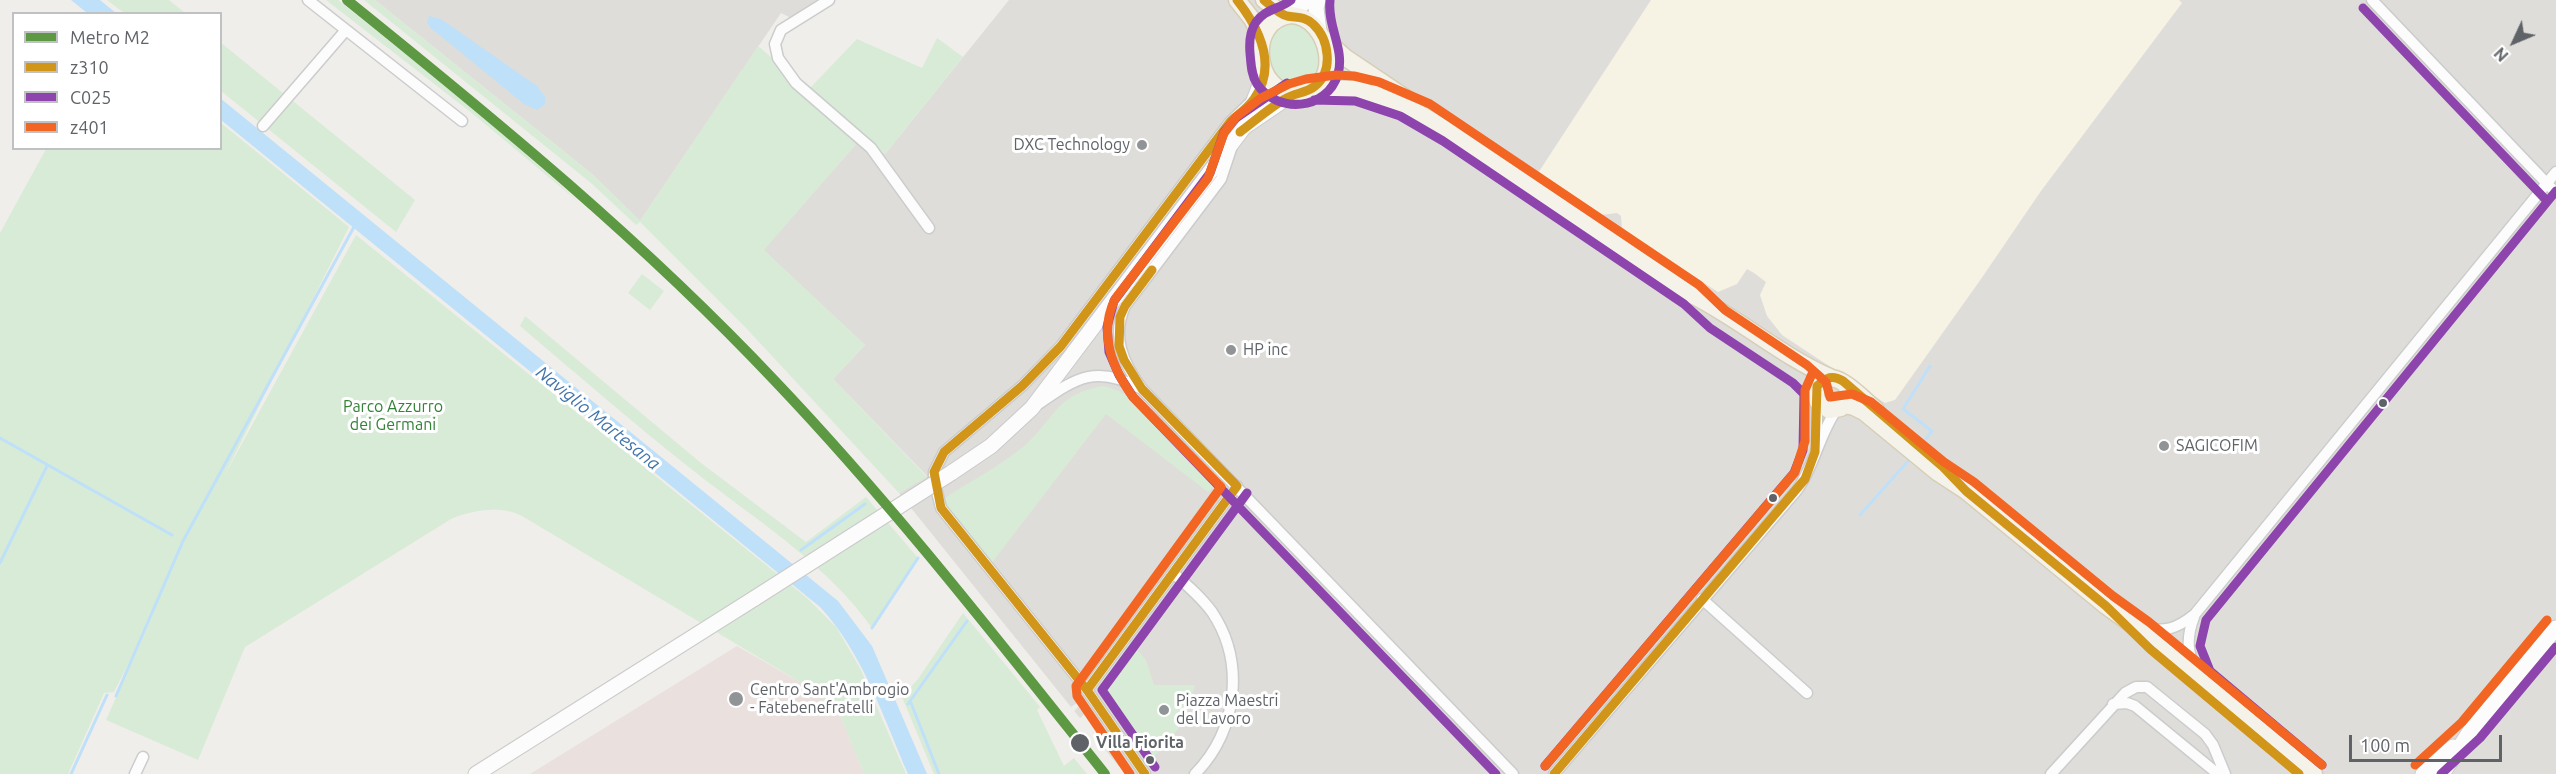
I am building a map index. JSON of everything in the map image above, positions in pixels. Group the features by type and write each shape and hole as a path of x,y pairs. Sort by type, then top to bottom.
{"main road":[{"path":"1237,0 1252,19 1262,39 1265,72 1244,127"},
{"path":"1264,0 1288,15 1307,19 1346,58 1388,85 1449,131 1692,295 1723,310 1808,367 1841,380 1942,466 1966,491"},
{"path":"1262,39 1270,24 1288,15 1307,0"},
{"path":"1265,72 1276,87 1294,93 1314,88 1323,79 1328,66 1327,52 1320,33 1316,12 1317,0"},
{"path":"1314,88 1351,88 1376,94 1405,105 1449,131"},
{"path":"476,774 992,446 1032,408 1244,127 1294,93"},
{"path":"1692,295 1717,319 1800,374 1825,408 1854,407 1864,412 1937,472 1966,491 2106,606 2150,649 2299,774"},
{"path":"1816,394 1823,380 1830,377"},
{"path":"1840,407 1849,396 1847,386"},
{"path":"2106,606 2127,620 2314,774"},
{"path":"2442,774 2471,730 2556,628"},
{"path":"2423,774 2471,730"}],"street":[{"path":"308,0 462,121"},
{"path":"829,0 781,30 775,44 778,58 796,83 871,148 929,228"},
{"path":"2372,0 2556,193"},
{"path":"263,126 346,30"},
{"path":"1145,774 1087,690 945,513 938,499 934,472 938,461 953,443 1022,386 1061,346 1230,122 1254,99"},
{"path":"1233,140 1231,153 1221,179 1125,306 1120,317 1119,346 1131,373 1142,389 1513,774"},
{"path":"2127,620 2152,630 2164,630 2182,625 2195,614 2556,172"},
{"path":"1032,408 1060,389 1086,376 1112,377 1142,389"},
{"path":"1815,452 1816,394"},
{"path":"1554,774 1801,484 1810,470 1822,434 1840,407"},
{"path":"1087,690 1237,486"},
{"path":"1173,573 1198,596 1217,620 1227,645 1233,672 1232,696 1226,726 1212,752 1194,774"},
{"path":"1702,599 1807,693"},
{"path":"2195,614 2187,642 2192,663 2200,679"},
{"path":"2051,774 2113,704 2130,689 2147,687 2209,738 2225,774"},
{"path":"2113,704 2127,703 2135,706 2218,774"},
{"path":"2193,753 2207,748 2209,738"},
{"path":"135,774 142,757"}],"shaded area":[{"path":"375,0 821,0 791,18 781,13 640,221 592,174"},
{"path":"1009,0 1651,0 1538,173 1601,215 1617,213 1621,216 1622,229 1718,292 1737,284 1747,269 1754,273 1766,282 1760,295 1767,316 1782,335 1885,403 1895,400 2041,191 2182,3 2179,0 2556,0 2556,774 1125,774 1099,742 1108,734 1088,711 1080,718 1074,711 1079,706 1077,703 1071,707 899,493 927,476 833,379 865,345 763,250 863,136 885,154"},
{"path":"1651,0 2179,0 2182,3 2041,191 1895,400 1885,403 1622,229 1621,216 1617,213 1601,215 1538,173"},
{"name":"Centro Sant'Ambrogio - Fatebenefratelli","path":"737,646 805,685 839,713 864,774 530,774"}],"green space":[{"path":"107,0 169,0 184,12 123,12"},
{"path":"326,0 338,0 492,125 581,204 473,114"},
{"path":"364,0 375,0 592,174 640,221 758,46 809,89 857,39 922,68 937,38 963,57 885,154 863,136 764,250 865,345 833,379 927,477 899,493 747,329 640,222 636,225 591,183"},
{"path":"1285,22 1308,27 1319,53 1319,73 1309,83 1297,87 1278,81 1269,65 1269,37"},
{"path":"222,44 415,200 396,232 222,92"},
{"path":"1332,53 1387,88 1328,83"},
{"name":"Parco Azzurro dei Germani","path":"222,124 349,227 222,480 356,235 807,598 836,627 860,668 906,774 864,774 839,713 805,685 522,516 505,511 486,510 451,519 245,647 198,760 106,720 152,617 114,692 104,693 68,774 0,774 0,233 45,150 222,150"},
{"path":"642,274 664,291 650,310 628,293"},
{"path":"525,316 701,463 806,542 866,497 918,558 872,628 834,583 790,544 673,454 520,326"},
{"path":"1104,386 1119,391 1131,399 1215,485 1208,492 1106,414 991,564 942,500 1024,446 1066,401 1075,395"},
{"path":"963,613 1040,707 1037,710 1064,766 1074,758 1087,774 934,774 902,697 918,679"},
{"path":"1131,642 1146,660 1154,685 1195,685 1185,721 1152,759 1101,697 1102,680"}],"water":[{"path":"71,0 100,0 115,12 86,12"},
{"path":"429,16 441,19 537,86 545,97 545,104 537,110 524,104 432,29 427,23"},
{"name":"Naviglio Martesana","path":"222,100 838,601 872,646 927,774 908,774 881,708 860,665 835,625 820,607 222,121"}],"waterway":[{"path":"116,696 183,541 355,225"},
{"path":"1926,439 1932,431 1903,409 1930,366"},
{"path":"0,438 172,535"},
{"path":"1860,515 1909,460"},
{"path":"0,563 47,466"},
{"path":"801,550 865,504"},
{"path":"872,628 918,558"},
{"path":"908,704 967,621"},
{"path":"71,774 107,695"},
{"path":"911,703 939,774"}],"metro line":[{"name":"M2","path":"347,0 568,183 674,280 775,381 903,525 985,623 1105,774"}],"transit line":[{"name":"z310","path":"1145,774 1087,690 941,508 934,472 944,452 1022,386 1061,346 1230,122 1254,99 1265,73 1263,47 1252,22 1237,0"},
{"name":"z310","path":"1240,132 1279,103 1315,86 1321,80 1327,64 1326,46 1313,24 1303,18 1284,15 1264,0"},
{"name":"C025","path":"1291,0 1264,14 1256,22 1250,37 1252,73 1257,84 1266,94 1289,104 1313,101 1324,95 1338,74 1340,65 1330,1"},
{"name":"C025","path":"2363,8 2547,201"},
{"name":"z401","path":"1130,774 1077,696 1076,686 1221,487 1133,397 1126,386 1110,350 1108,338 1110,312 1115,299 1208,178 1224,133 1236,117 1261,98 1289,84 1336,75 1354,76 1379,82 1430,104 1699,285 1725,310 1807,365 1826,382 1830,397 1852,394 1871,402 1944,462 1974,482 2113,596 2149,622 2322,765"},
{"name":"C025","path":"1287,83 1236,118 1224,132 1210,173 1114,301 1107,327 1109,352 1119,375 1133,397 1496,774"},
{"name":"C025","path":"1314,100 1355,101 1400,116 1443,141 1684,304 1710,328 1793,383 1804,394 1803,450 1794,473 1545,766"},
{"name":"C025","path":"2322,765 2210,671 2200,646 2206,620 2556,191"},
{"name":"z310","path":"1087,690 1237,486 1142,389 1124,360 1119,346 1120,317 1125,306 1152,270"},
{"name":"z401","path":"1545,766 1795,472 1805,441 1805,390 1812,374"},
{"name":"z310","path":"1554,774 1805,479 1815,452 1817,386 1832,377 1843,381 1942,466 1966,491 2106,606 2150,649 2299,774"},
{"name":"C025","path":"1155,767 1102,690 1247,493"},
{"name":"z401","path":"2415,765 2462,722 2547,620"},
{"name":"C025","path":"2441,774 2480,738 2556,647"}],"place":[{"name":"DXC Technology","path":"1142,145"},
{"name":"HP inc","path":"1231,350"},
{"name":"SAGICOFIM","path":"2164,446"},
{"name":"Centro Sant'Ambrogio - Fatebenefratelli","path":"736,699"},
{"name":"Piazza Maestri del Lavoro","path":"1164,710"},
{"name":"Villa Fiorita","path":"1080,743"}]}
